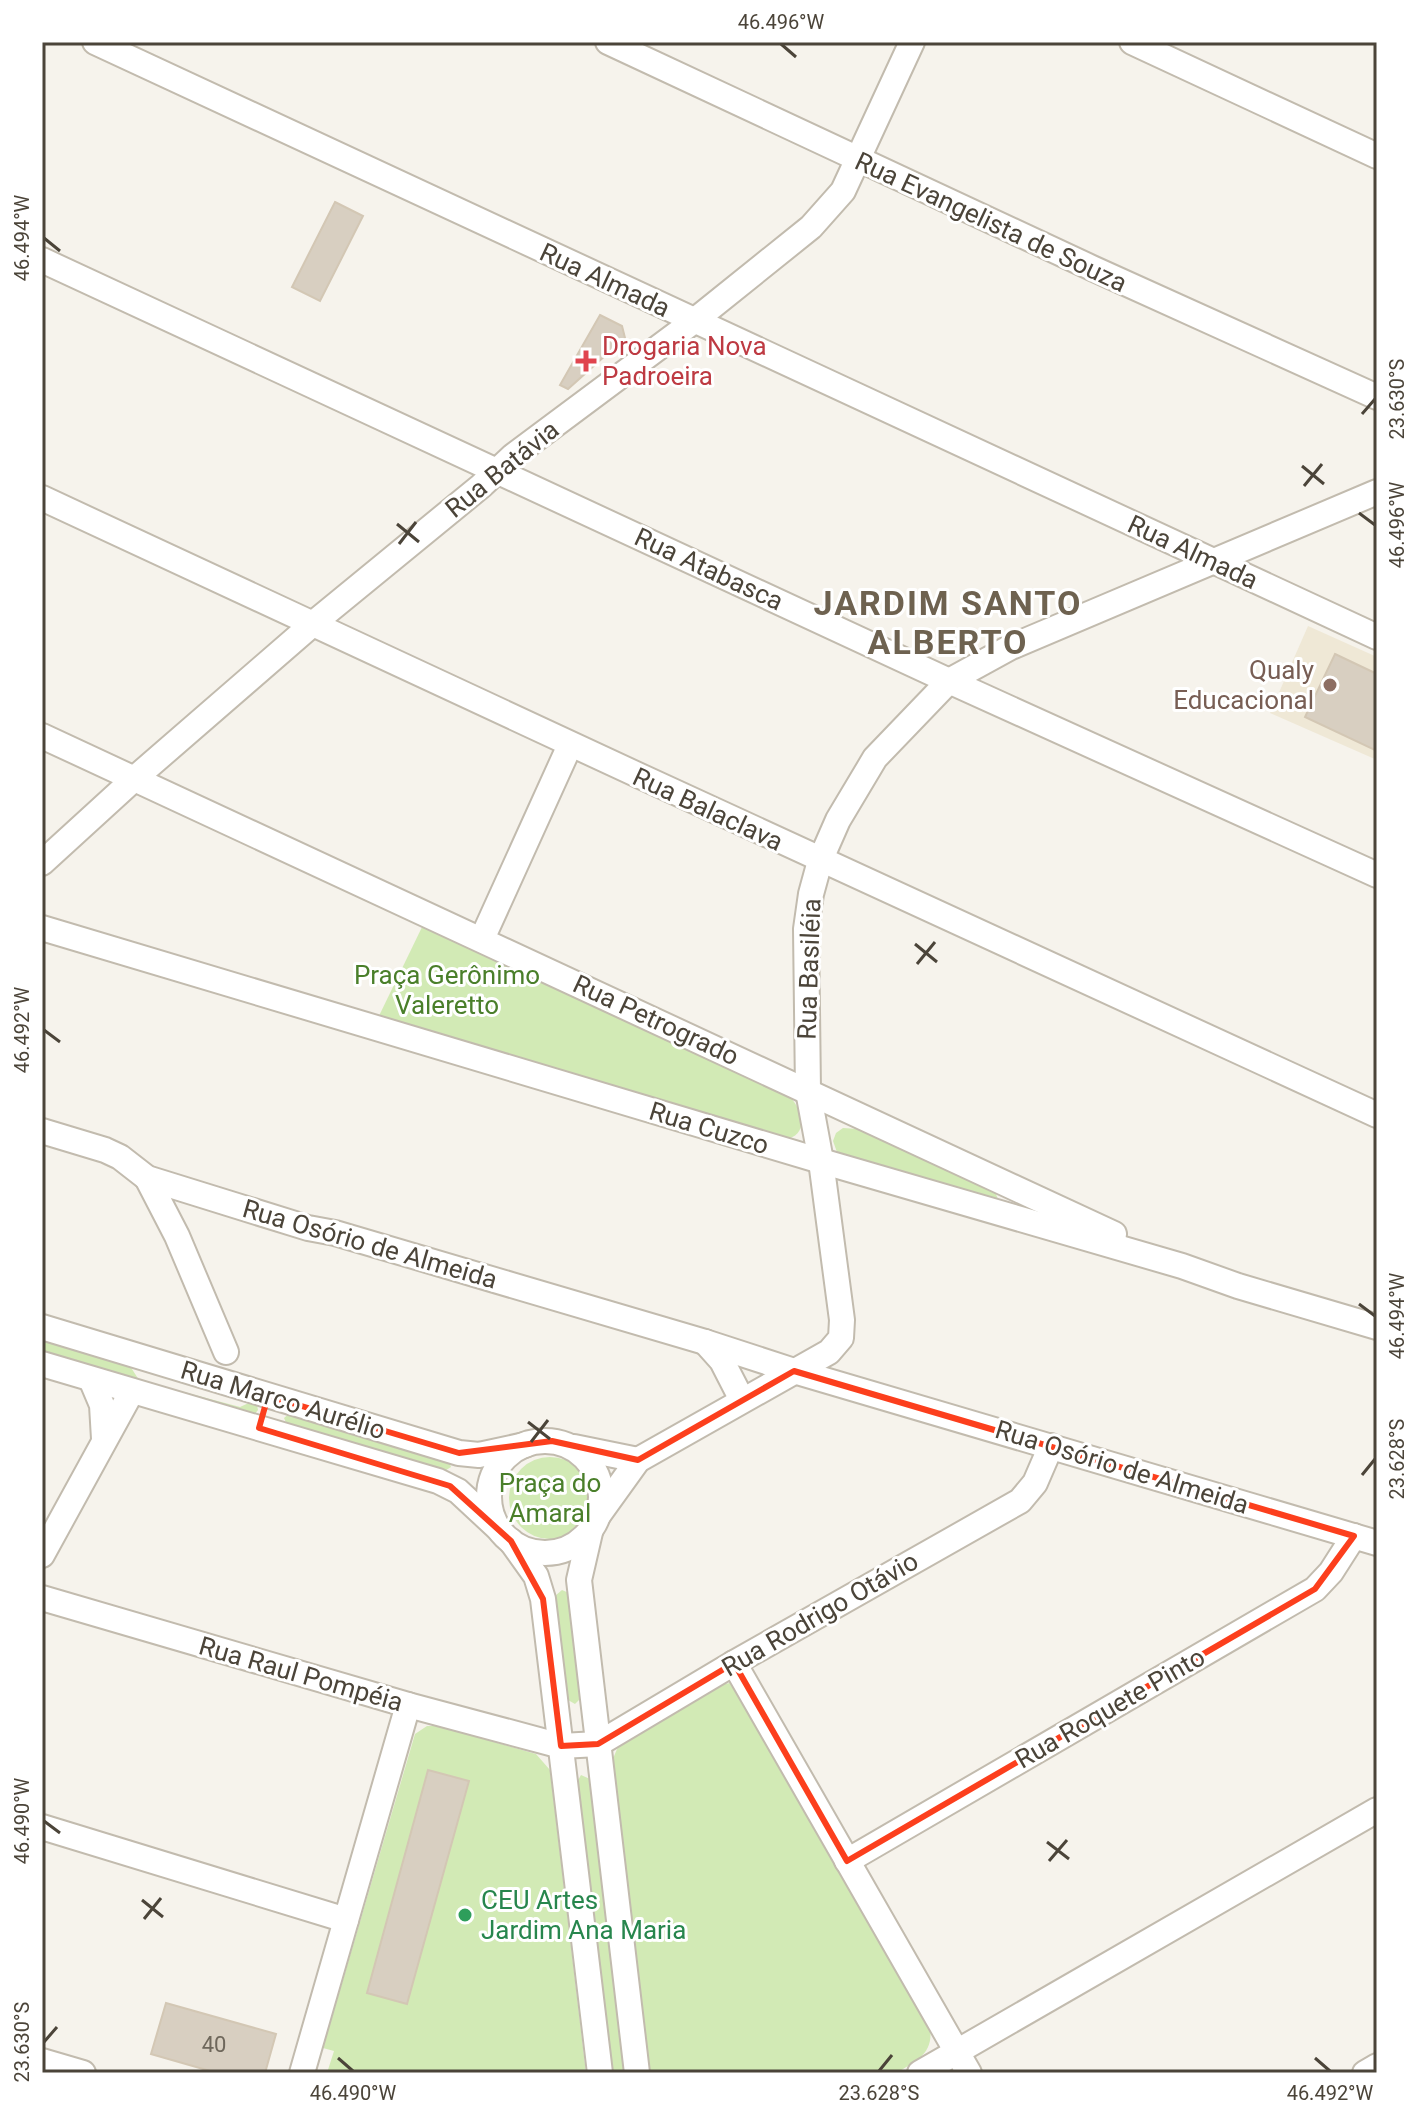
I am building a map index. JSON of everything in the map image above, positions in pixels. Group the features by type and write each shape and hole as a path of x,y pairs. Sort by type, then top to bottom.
{"street":[{"name":"Rua Almada","path":"95,42 1377,637"},
{"name":"Rua Evangelista de Souza","path":"608,42 857,160 1377,397"},
{"name":"Rua Batávia","path":"42,863 315,622 513,456 694,321 822,216 843,191 912,42"},
{"path":"1132,42 1377,156"},
{"name":"Rua Atabasca","path":"42,260 949,681 1377,875"},
{"name":"Rua Basiléia","path":"836,1345 843,1330 842,1320 821,1161 808,1091 806,929 820,861 838,820 875,758 949,681 1011,647 1377,492"},
{"name":"Rua Balaclava","path":"42,498 315,622 820,861 1377,1115"},
{"name":"Rua Petrogrado","path":"42,736 1182,1266"},
{"path":"482,939 570,745"},
{"name":"Rua Cuzco","path":"42,928 1182,1266 1377,1327"},
{"name":"Rua Osório de Almeida","path":"42,1131 112,1153 147,1178 210,1198 1366,1539"},
{"path":"147,1178 177,1236 226,1352"},
{"path":"177,1236 189,1215 210,1198"},
{"name":"Rua Marco Aurélio","path":"42,1327 459,1453 479,1455 525,1445"},
{"path":"705,1342 722,1361 742,1400"},
{"path":"506,1536 532,1551 554,1552 575,1544 594,1523 638,1460 836,1345 854,1379 867,1391"},
{"name":"Rua Marco Aurélio","path":"42,1364 438,1481 458,1491 506,1536"},
{"path":"91,1379 102,1405 104,1439"},
{"path":"42,1555 132,1391"},
{"path":"259,1428 268,1396"},
{"path":"600,2073 543,1599 536,1576 506,1536 491,1507 492,1481 505,1458 525,1445 552,1441 638,1460"},
{"path":"570,1446 580,1452 595,1471 601,1494 579,1580 637,2073"},
{"name":"Rua Rodrigo Otávio","path":"561,1746 598,1744 1020,1501 1035,1483 1051,1446"},
{"name":"Rua Roquete Pinto","path":"847,1861 1315,1589 1366,1539"},
{"name":"Rua Raul Pompéia","path":"42,1598 408,1705 561,1746"},
{"path":"734,1663 963,2062"},
{"path":"302,2073 408,1705"},
{"path":"920,2073 963,2062 1377,1810"},
{"path":"42,1827 346,1920"},
{"path":"42,2061 83,2073"},
{"path":"1365,2073 1377,2066"}],"highlighted area":[{"path":"794,1371 1354,1536 1315,1589 847,1861 734,1663 598,1744 561,1746 543,1599 511,1541 450,1486 259,1428 268,1396 459,1453 552,1441 638,1460"}],"shaded area":[{"name":"Qualy Educacional","path":"1308,626 1377,657 1377,760 1270,713"}],"green space":[{"name":"Praça Gerônimo Valeretto","path":"423,925 789,1096 798,1108 801,1128 784,1140 377,1020"},
{"path":"843,1128 858,1129 995,1192 998,1199 994,1202 838,1155 833,1141 836,1133"},
{"path":"42,1339 130,1366 139,1380 240,1407 253,1401 258,1410 254,1415 42,1353"},
{"path":"290,1413 449,1462 451,1467 443,1472 287,1425 284,1418"},
{"name":"Praça do Amaral","path":"550,1457 566,1460 579,1469 588,1482 591,1498 588,1514 579,1527 566,1536 550,1539 534,1536 521,1527 512,1514 509,1498 512,1482 521,1469 534,1460"},
{"path":"562,1590 569,1593 581,1698 575,1704 568,1700 555,1596"},
{"path":"730,1683 930,2027 929,2044 922,2056 896,2073 649,2073 610,1766 623,1742"},
{"name":"CEU Artes Jardim Ana Maria","path":"427,1726 439,1726 536,1754 550,1770 586,2073 327,2073 334,2051 323,2048 415,1734"},
{"path":"581,1775 590,1779 625,2073 611,2073 577,1782"}],"building":[{"path":"335,202 363,216 320,301 292,287"},
{"name":"Drogaria Nova Padroeira","path":"600,315 622,326 625,338 568,389 560,385"},
{"path":"1335,654 1377,674 1377,751 1305,717"},
{"path":"428,1770 469,1781 407,2004 367,1993"},
{"path":"166,2003 276,2034 265,2073 217,2073 151,2054"}],"place":[{"name":"Drogaria Nova Padroeira","path":"586,361"},
{"name":"Qualy Educacional","path":"1330,685"},
{"name":"CEU Artes Jardim Ana Maria","path":"465,1915"}],"district":[{"name":"JARDIM SANTO ALBERTO","path":"948,622"}]}
